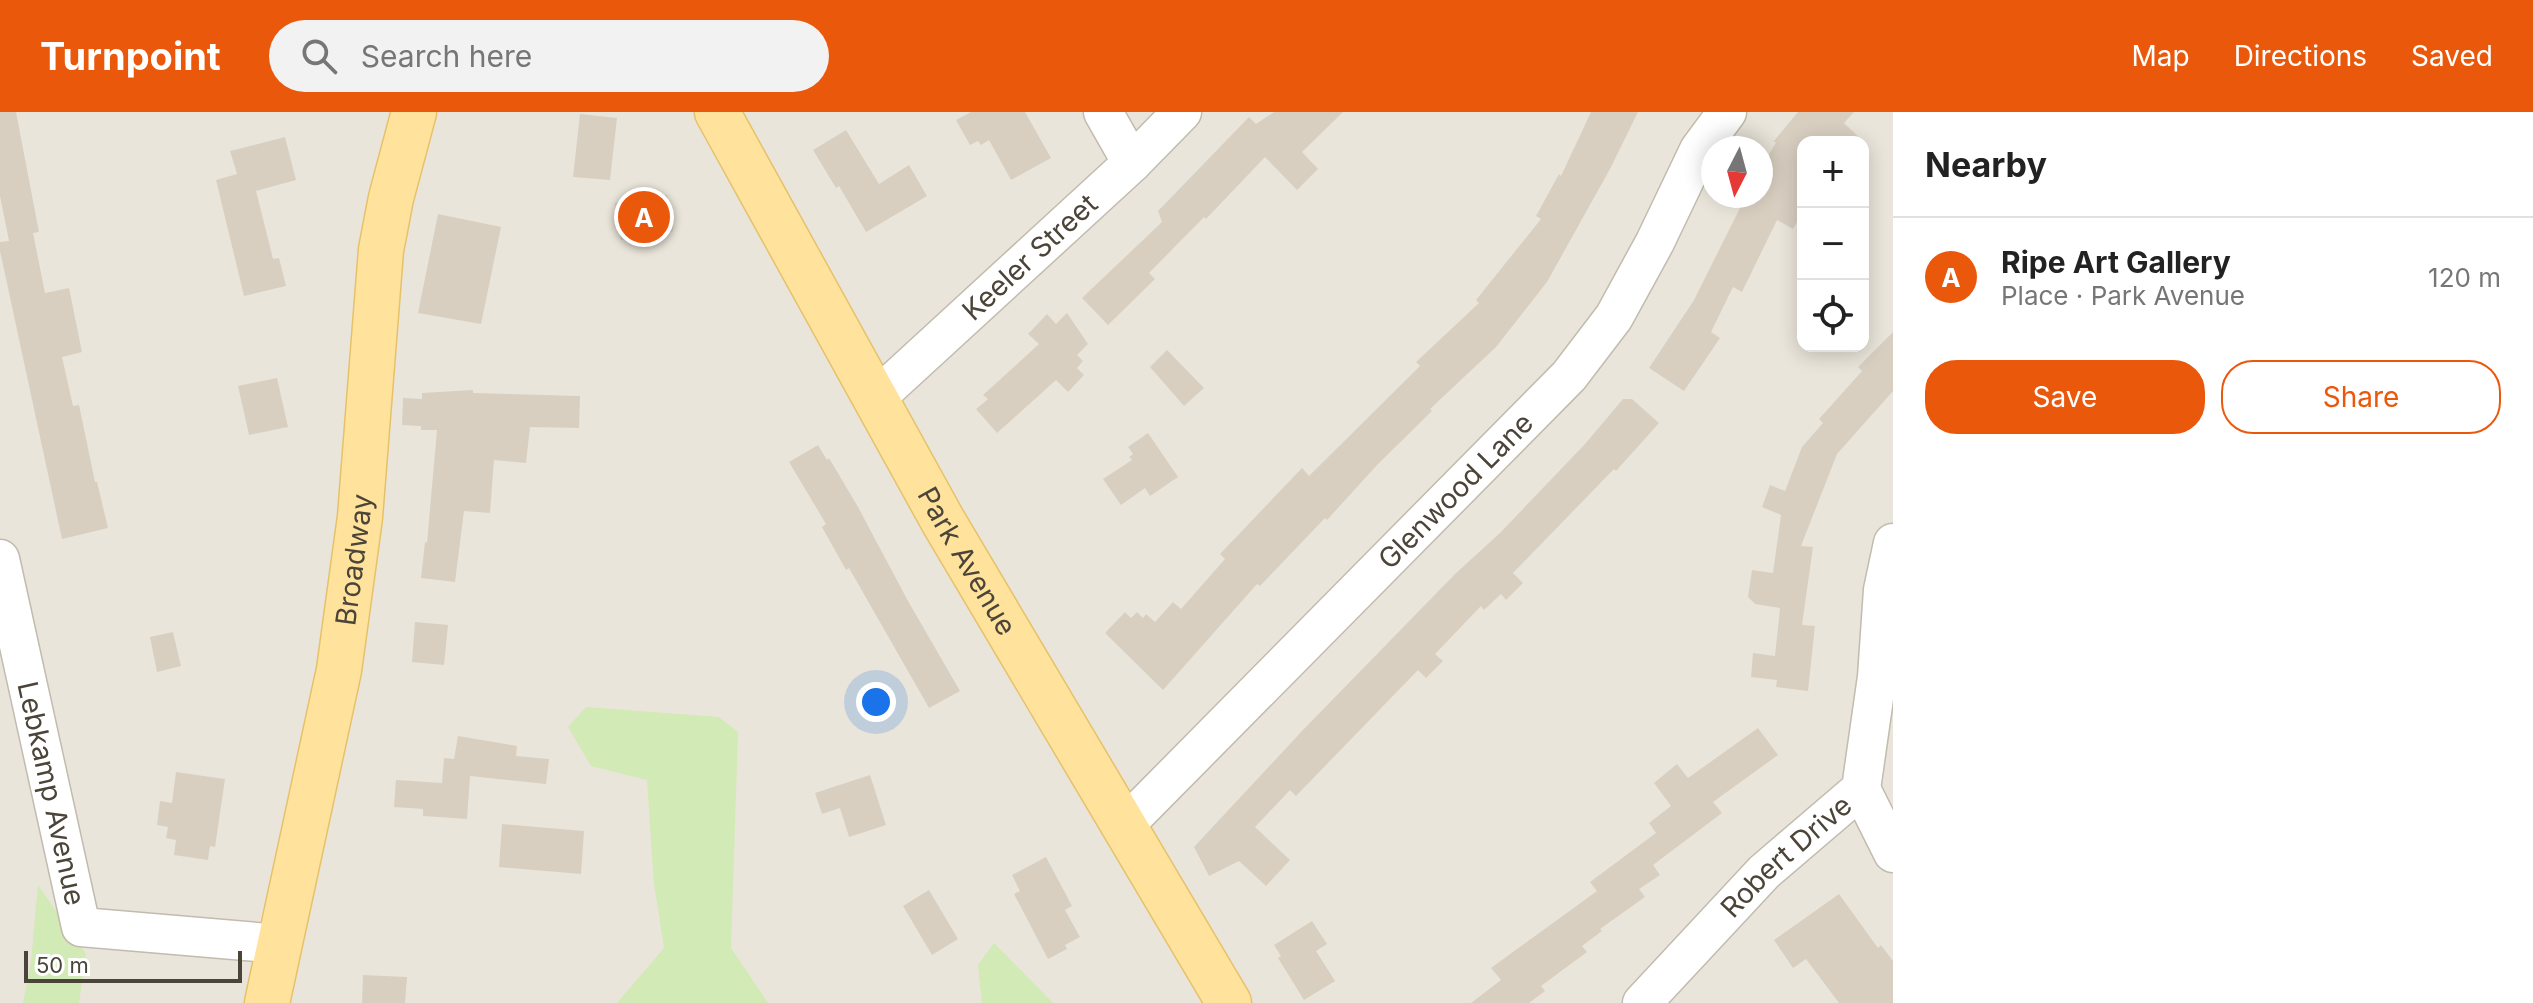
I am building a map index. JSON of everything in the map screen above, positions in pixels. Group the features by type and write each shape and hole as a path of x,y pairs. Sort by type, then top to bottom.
{"main road":[{"name":"Broadway","path":"267,1003 327,731 343,642 360,517 381,250 414,112"},
{"name":"Park Avenue","path":"717,112 943,521 1229,1003"}],"street":[{"path":"1103,112 1132,163"},
{"name":"Keeler Street","path":"875,399 1132,163 1182,112"},
{"name":"Glenwood Lane","path":"1125,825 1569,376 1614,317 1655,242 1699,150 1727,112"},
{"name":"Robert Drive","path":"1642,1003 1764,872 1861,789 1877,677 1883,590 1893,543"},
{"name":"Lebkamp Avenue","path":"0,559 81,927 281,944"},
{"path":"1861,789 1893,853"}],"shaded area":[{"path":"0,112 1893,112 1893,1003 0,1003"}],"green space":[{"path":"586,707 719,717 738,732 731,948 768,1003 617,1003 664,948 654,884 647,780 591,766 568,727"},
{"path":"38,885 86,954 79,1003 23,1003 31,962"},
{"path":"994,943 1053,1003 982,1003 978,965"}],"building":[{"path":"0,112 16,112 39,232 33,233 45,293 69,288 82,352 62,357 73,406 79,405 108,528 62,539 0,251 0,242 9,241 0,196"},
{"path":"971,112 1025,112 1051,158 1011,180 989,140 981,145 978,141 970,145 956,120"},
{"path":"1274,112 1343,112 1302,152 1318,169 1297,190 1265,157 1149,273 1155,279 1108,325 1082,298 1162,222 1158,211 1249,117 1256,124"},
{"path":"1591,112 1638,112 1547,282 1496,347 1430,409 1432,411 1327,520 1325,518 1260,586 1257,584 1163,690 1105,633 1125,612 1131,618 1137,612 1143,618 1146,614 1155,622 1173,602 1181,609 1225,559 1220,554 1302,468 1309,476 1420,366 1416,362 1479,303 1476,300 1541,219 1536,216 1559,174 1561,176"},
{"path":"1798,112 1854,112 1844,123 1858,136 1797,136 1797,222 1793,229 1777,220 1742,292 1733,287 1711,332 1720,338 1684,391 1649,368 1694,300 1740,208 1773,208 1773,147 1776,142 1773,142"},
{"path":"580,114 617,118 610,180 573,177"},
{"path":"846,130 879,184 909,165 927,196 866,232 813,150"},
{"path":"285,137 296,180 256,191 273,259 279,258 286,286 244,296 216,180 237,174 230,151"},
{"path":"667,195 673,231 621,240 615,203"},
{"path":"438,214 501,227 481,324 418,313"},
{"path":"1067,313 1088,344 1077,355 1083,361 1077,368 1084,375 1068,392 1056,380 997,433 976,409 988,399 983,395 1039,344 1028,334 1047,314 1056,324"},
{"path":"1893,332 1893,391 1837,454 1801,546 1813,547 1802,625 1815,626 1808,691 1776,687 1777,680 1751,677 1753,653 1775,656 1780,608 1755,604 1748,597 1752,570 1773,573 1781,515 1762,507 1770,485 1785,491 1802,447 1823,423 1819,419 1862,371 1858,367"},
{"path":"1167,350 1204,388 1184,406 1150,367"},
{"path":"277,378 288,427 249,435 238,386"},
{"path":"473,390 473,393 580,396 579,428 530,427 526,463 494,460 490,513 464,511 455,582 421,578 437,430 402,425 403,398 422,399 422,393"},
{"path":"1623,399 1632,399 1659,423 1616,471 1614,469 1513,573 1523,583 1506,600 1501,594 1484,610 1481,606 1435,654 1443,661 1426,678 1418,670 1296,796 1290,790 1255,827 1290,860 1266,886 1239,861 1209,876 1194,847 1302,731 1456,573 1500,533 1585,444"},
{"path":"1148,433 1178,477 1150,496 1145,488 1121,505 1103,479 1132,460 1129,457 1133,454 1128,447"},
{"path":"818,445 858,507 960,691 929,708 849,568 846,570 822,527 826,524 789,462"},
{"path":"415,622 448,625 444,665 412,662"},
{"path":"173,632 181,666 157,672 150,637"},
{"path":"1758,728 1778,755 1713,802 1722,813 1653,865 1660,875 1639,889 1645,897 1600,929 1602,931 1582,946 1587,952 1541,986 1545,991 1529,1003 1471,1003 1501,980 1491,968 1597,891 1590,882 1656,833 1649,823 1671,806 1654,783 1677,764 1688,778"},
{"path":"458,736 517,746 516,756 549,759 546,784 470,776 467,819 423,816 423,809 394,807 396,780 442,783 444,758 454,759"},
{"path":"176,772 225,779 215,847 210,846 208,860 174,855 176,840 166,838 168,827 157,825 160,801 172,803"},
{"path":"870,775 886,825 849,837 840,808 822,814 815,793"},
{"path":"502,824 584,831 581,874 499,867"},
{"path":"1046,857 1072,906 1065,910 1080,937 1065,945 1067,949 1048,959 1014,894 1020,891 1012,875"},
{"path":"929,890 958,939 932,955 903,906"},
{"path":"1839,894 1878,948 1881,945 1893,961 1893,1003 1839,1003 1806,959 1793,968 1774,940"},
{"path":"1312,921 1327,944 1316,951 1335,981 1304,1000 1278,958 1281,956 1274,945"},
{"path":"363,975 407,977 405,1003 362,1003"}],"place":[{"name":"Ripe Art Gallery","path":"644,217"}]}
